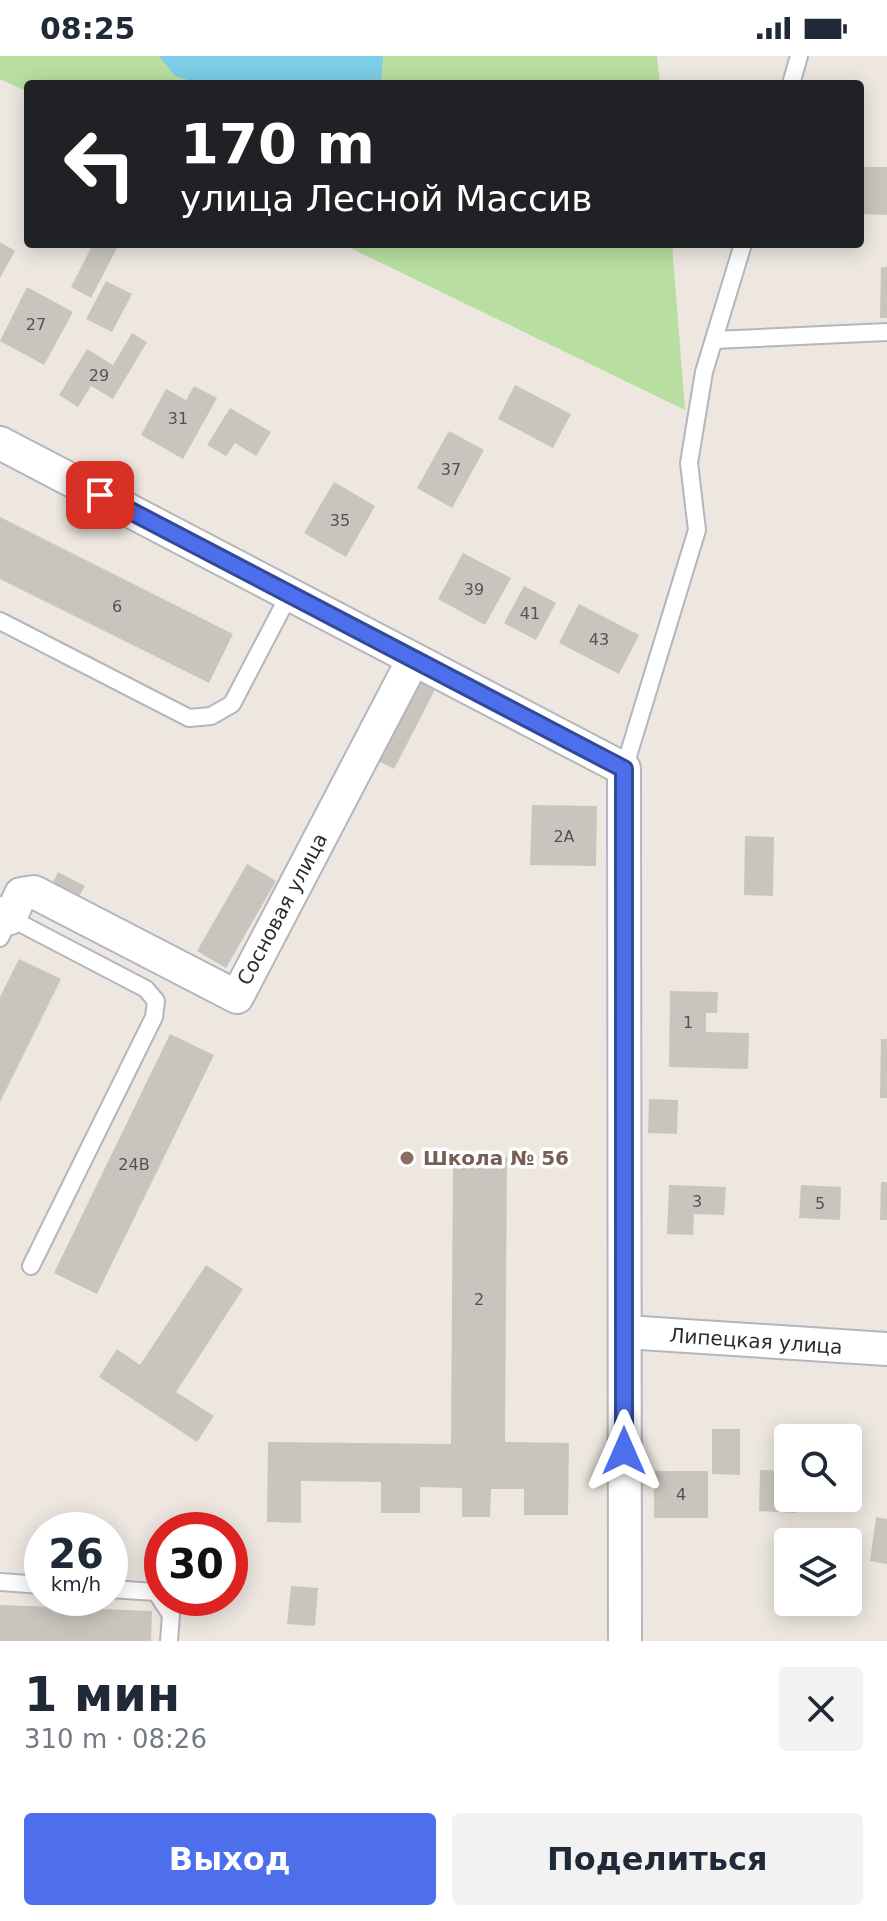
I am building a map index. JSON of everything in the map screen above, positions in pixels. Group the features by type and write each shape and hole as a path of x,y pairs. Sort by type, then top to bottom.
{"street":[{"path":"0,443 624,769 625,1641"},
{"name":"Сосновая улица","path":"3,923 21,894 34,892 237,997 413,660"},
{"name":"Липецкая улица","path":"625,1332 887,1349"}],"lane":[{"path":"792,80 799,56"},
{"path":"624,769 697,530 689,463 704,372 742,248"},
{"path":"714,340 887,332"},
{"path":"0,621 189,718 211,716 232,704 289,595"},
{"path":"3,923 146,989 156,1001 154,1017 31,1266"},
{"path":"0,1582 24,1584"},
{"path":"128,1590 156,1592 171,1615 169,1641"}],"green space":[{"path":"0,56 657,56 660,80 24,80 24,90 0,79"},
{"path":"350,248 672,248 685,410"}],"water":[{"path":"159,56 383,56 381,80 188,80 175,76"}],"building":[{"path":"864,167 887,167 887,215 864,214"},
{"path":"0,242 15,251 0,278"},
{"path":"91,248 117,248 91,298 71,287"},
{"path":"881,267 887,267 887,318 880,318"},
{"path":"106,281 132,294 112,332 86,319"},
{"path":"27,287 73,312 44,365 0,341"},
{"path":"132,333 147,342 113,399 91,386 78,407 59,395 87,349 113,365"},
{"path":"515,385 571,414 553,448 498,419"},
{"path":"194,386 217,398 183,459 141,435 166,389 186,400"},
{"path":"230,408 271,432 256,456 235,443 226,456 207,445"},
{"path":"449,431 484,450 452,508 417,488"},
{"path":"334,482 375,506 346,557 304,533"},
{"path":"0,517 233,634 209,683 0,579"},
{"path":"463,553 511,578 485,625 438,599"},
{"path":"524,586 556,603 536,640 504,623"},
{"path":"579,604 639,635 619,674 559,643"},
{"path":"418,672 439,682 394,769 373,758"},
{"path":"532,805 597,806 596,866 530,865"},
{"path":"745,836 774,837 773,896 744,895"},
{"path":"247,864 276,881 226,968 197,951"},
{"path":"58,872 85,886 77,900 51,886"},
{"path":"19,959 61,979 0,1102 0,997"},
{"path":"670,991 718,992 717,1013 706,1013 706,1032 749,1033 748,1069 669,1067"},
{"path":"170,1034 214,1055 97,1294 54,1273"},
{"path":"881,1039 887,1039 887,1098 880,1098"},
{"path":"649,1099 678,1100 677,1134 648,1133"},
{"path":"453,1156 507,1157 505,1442 569,1443 568,1515 524,1515 524,1489 491,1489 490,1517 462,1517 462,1488 420,1487 420,1513 381,1513 381,1482 301,1481 301,1523 267,1522 268,1442 451,1444"},
{"path":"881,1182 887,1182 887,1220 880,1220"},
{"path":"669,1185 726,1187 724,1215 694,1214 693,1235 667,1234"},
{"path":"801,1185 841,1187 840,1220 799,1218"},
{"path":"206,1265 243,1289 176,1392 214,1416 197,1442 99,1377 117,1349 140,1365"},
{"path":"712,1429 740,1429 740,1475 712,1474"},
{"path":"760,1470 774,1470 774,1512 759,1511"},
{"path":"654,1471 708,1471 708,1518 654,1518"},
{"path":"876,1517 887,1519 887,1564 870,1561"},
{"path":"291,1586 318,1588 315,1626 287,1624"},
{"path":"0,1605 24,1606 24,1616 128,1616 128,1610 144,1611 144,1616 152,1616 151,1641 0,1641"}],"place":[{"name":"Школа № 56","path":"407,1158"}],"route":[{"path":"100,495 624,769 624,1451"}]}
